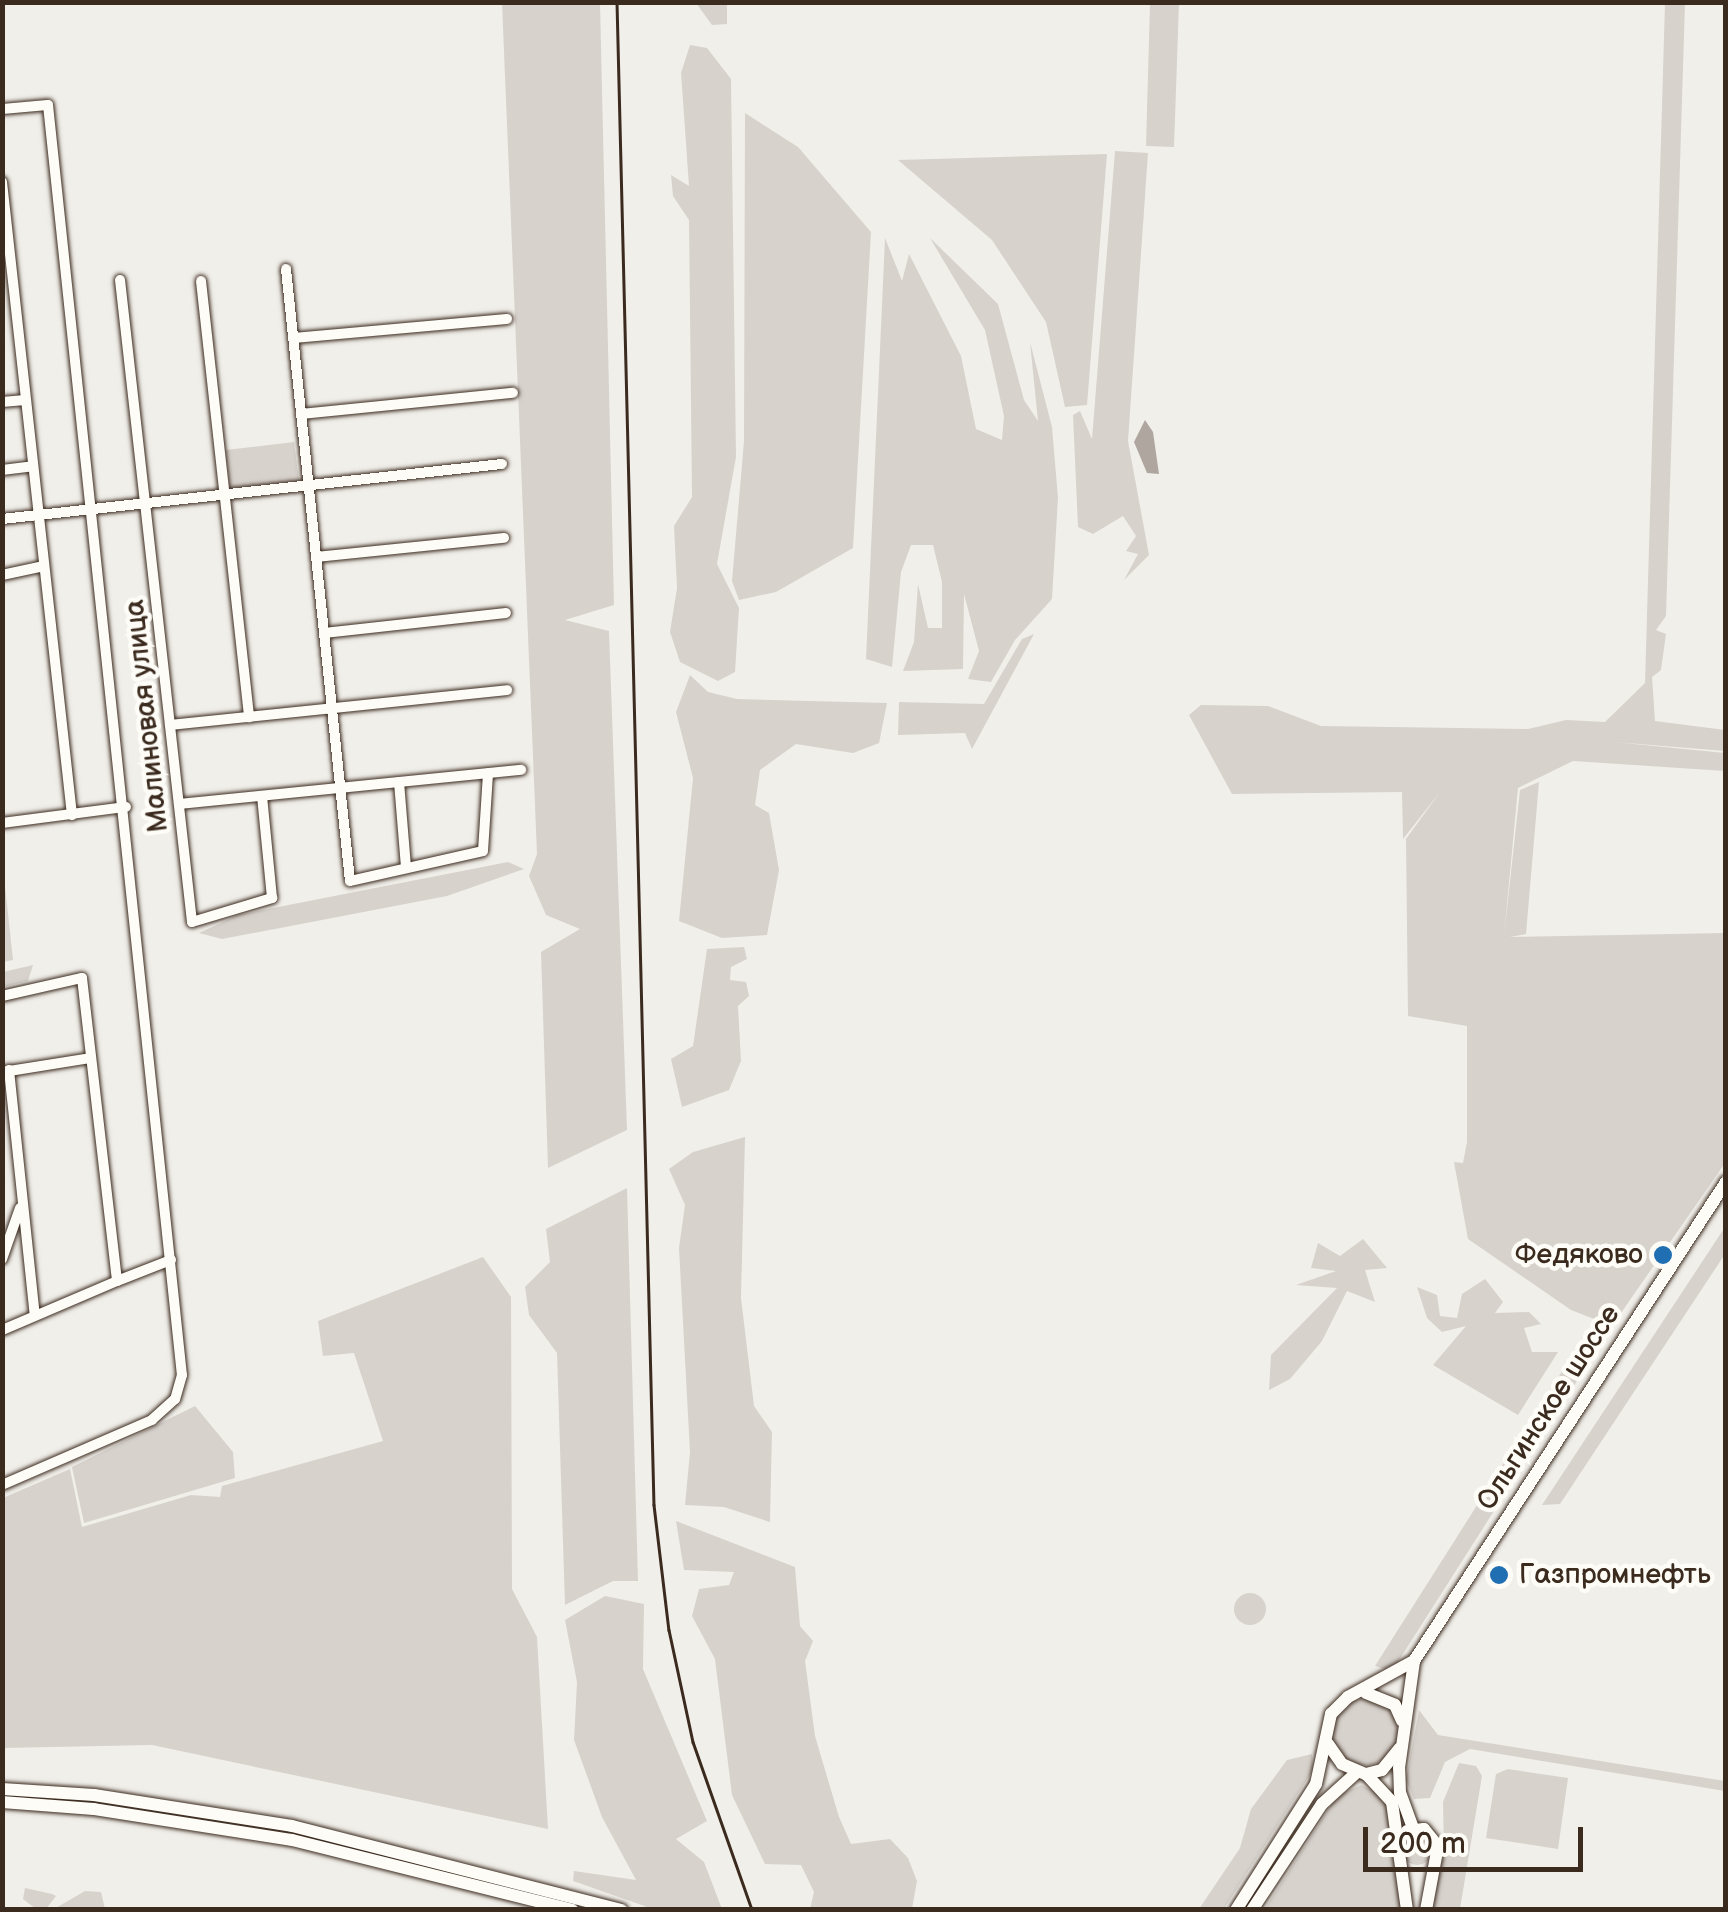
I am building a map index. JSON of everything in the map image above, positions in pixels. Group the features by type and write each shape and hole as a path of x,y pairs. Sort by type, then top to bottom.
{"main road":[{"name":"Ольгинское шоссе","path":"1414,1661 1726,1182"},
{"path":"1236,1910 1310,1795 1328,1744 1331,1714 1414,1661"},
{"path":"1414,1661 1400,1794 1414,1828 1434,1835 1439,1851 1426,1910"},
{"path":"1252,1910 1322,1804 1361,1773 1394,1759 1404,1735 1394,1704 1362,1692"},
{"path":"1328,1744 1392,1802 1407,1910"},
{"path":"2,1789 94,1795 292,1826 621,1910"},
{"path":"2,1802 94,1809 292,1840 572,1910"},
{"path":"1397,1845 1414,1828"},
{"path":"1401,1862 1414,1869 1434,1862"}],"street":[{"path":"2,109 48,104 126,807 182,1375 175,1399 152,1420 2,1485"},
{"path":"2,182 72,815"},
{"path":"286,269 350,882 483,851 488,773"},
{"name":"Малиновая улица","path":"120,280 192,922 272,898 262,796"},
{"path":"201,281 228,497 249,716"},
{"path":"293,338 507,319"},
{"path":"301,414 513,394"},
{"path":"2,402 25,400"},
{"path":"2,518 228,497 502,464"},
{"path":"2,470 32,466"},
{"path":"316,558 504,538"},
{"path":"2,574 44,566"},
{"path":"324,633 506,613"},
{"path":"170,726 507,690"},
{"path":"179,804 521,770"},
{"path":"399,782 406,867"},
{"path":"2,824 126,807"},
{"path":"2,996 82,978 117,1281"},
{"path":"35,1316 6,1071 90,1058"},
{"path":"2,1259 22,1202"},
{"path":"2,1330 171,1260"}],"shaded area":[{"path":"502,3 600,3 614,605 565,620 609,631 627,1130 548,1168 541,952 580,929 546,915 529,876 537,854"},
{"path":"696,3 727,3 727,24 712,25"},
{"path":"1150,3 1179,3 1174,147 1146,146"},
{"path":"1665,3 1685,3 1666,616 1656,630 1666,634 1661,670 1652,677 1655,721 1725,730 1725,751 1614,742 1725,753 1725,771 1573,761 1518,788 1504,936 1520,790 1539,782 1526,934 1510,937 1725,933 1725,1163 1612,1326 1571,1310 1468,1239 1454,1162 1463,1163 1467,1142 1467,1026 1408,1016 1406,839 1440,792 1403,839 1402,792 1232,794 1189,715 1201,705 1268,706 1321,726 1528,729 1566,720 1605,722 1645,683"},
{"path":"690,45 707,48 731,79 736,457 717,564 739,608 735,672 718,681 680,662 670,632 677,588 674,526 692,497 689,220 673,196 671,175 689,186 681,73"},
{"path":"745,113 798,147 871,232 853,548 776,592 739,600 732,581 744,441"},
{"path":"1115,151 1148,153 1128,441 1149,555 1124,580 1138,554 1126,551 1136,536 1123,516 1093,534 1078,527 1073,415 1080,411 1092,439"},
{"path":"1107,154 1087,405 1065,407 1046,322 992,240 898,160"},
{"path":"885,238 902,281 909,254 961,356 976,429 1002,440 1004,416 985,330 930,238 998,304 1024,400 1038,421 1030,342 1052,427 1058,498 1052,599 1015,640 991,682 968,679 979,651 964,594 963,669 903,671 914,642 918,584 928,628 942,628 942,582 933,545 911,545 901,572 892,667 866,659"},
{"path":"1145,420 1153,432 1159,474 1147,473 1134,442"},
{"path":"294,442 299,481 230,489 226,450"},
{"path":"1034,634 972,749 965,733 898,735 899,702 984,704 1022,639"},
{"path":"690,675 708,692 737,699 887,703 879,743 853,753 796,744 760,770 755,805 769,813 779,870 767,935 722,938 679,921 693,778 676,712"},
{"path":"2,858 13,960 3,962 2,962"},
{"path":"508,862 524,869 447,896 222,939 199,933 238,915"},
{"path":"744,947 747,959 731,967 730,980 746,982 749,996 738,1006 741,1061 729,1090 682,1107 671,1059 693,1046 707,949"},
{"path":"33,965 28,981 3,987 3,972"},
{"path":"745,1137 741,1298 754,1406 772,1432 770,1522 724,1507 685,1505 690,1452 679,1248 685,1205 669,1169 693,1152"},
{"path":"627,1188 638,1581 613,1581 565,1605 557,1353 529,1315 525,1287 550,1262 546,1229"},
{"path":"1725,1227 1725,1254 1560,1504 1542,1505"},
{"path":"1363,1239 1387,1268 1365,1270 1375,1302 1347,1291 1322,1341 1290,1379 1269,1390 1271,1355 1337,1288 1296,1285 1336,1271 1311,1268 1318,1243 1340,1256"},
{"path":"483,1257 511,1297 512,1589 537,1637 548,1829 152,1745 3,1748 3,1498 70,1469 82,1527 191,1495 220,1497 222,1486 383,1441 354,1353 323,1356 318,1321"},
{"path":"1485,1279 1503,1302 1495,1313 1529,1312 1541,1324 1524,1328 1532,1352 1558,1352 1518,1415 1433,1365 1466,1326 1442,1332 1427,1318 1417,1287 1437,1295 1440,1316 1457,1318 1462,1294"},
{"path":"1580,1343 1596,1351 1392,1671 1375,1666"},
{"path":"195,1406 233,1452 235,1478 84,1523 72,1467"},
{"path":"676,1521 795,1567 800,1626 813,1641 805,1661 815,1736 839,1817 851,1844 890,1839 908,1858 917,1881 912,1909 810,1909 814,1892 801,1865 765,1864 732,1795 715,1659 692,1616 699,1589 729,1585 734,1572 684,1570"},
{"path":"1250,1593 1261,1598 1266,1609 1261,1620 1250,1625 1239,1620 1234,1609 1239,1598"},
{"path":"605,1596 644,1604 643,1669 707,1821 676,1839 704,1862 722,1909 653,1909 573,1881 574,1871 636,1880 602,1817 574,1740 577,1682 565,1620"},
{"path":"1365,1699 1388,1709 1398,1732 1388,1755 1365,1765 1342,1755 1332,1732 1342,1709"},
{"path":"1419,1710 1438,1735 1725,1781 1725,1791 1470,1749 1445,1762 1430,1798 1414,1799 1406,1780"},
{"path":"1312,1754 1313,1770 1224,1909 1199,1909 1240,1848 1251,1809 1287,1760"},
{"path":"1459,1763 1476,1766 1482,1776 1460,1909 1430,1910 1444,1852 1443,1802"},
{"path":"1508,1769 1568,1778 1558,1849 1486,1838 1496,1774"},
{"path":"1361,1785 1385,1797 1392,1816 1402,1909 1264,1910 1337,1796"},
{"path":"1417,1835 1428,1839 1432,1850 1428,1861 1417,1865 1406,1861 1402,1850 1406,1839"},
{"path":"25,1888 56,1896 46,1909 36,1909 23,1899"},
{"path":"85,1891 101,1892 105,1909 54,1909"}],"railway":[{"path":"617,2 654,1505 669,1630 693,1742 752,1910"}],"place":[{"name":"Федяково","path":"1663,1255"},
{"name":"Газпромнефть","path":"1499,1575"}]}
